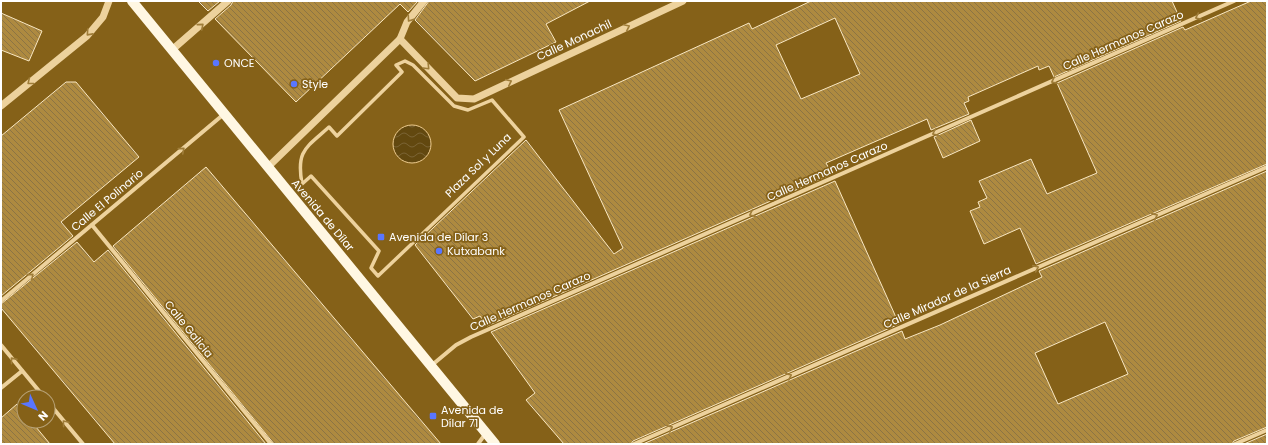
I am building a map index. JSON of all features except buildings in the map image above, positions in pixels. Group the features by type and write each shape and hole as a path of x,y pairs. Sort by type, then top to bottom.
{"main road":[{"name":"Avenida de Dílar","path":"132,1 432,365 495,444"}],"street":[{"path":"1,106 87,36 103,17 109,1"},
{"path":"173,49 228,1"},
{"path":"268,167 400,39 407,22 424,1"},
{"name":"Calle Monachil","path":"400,39 457,98 474,99 683,1"},
{"name":"Calle Hermanos Carazo","path":"432,365 456,345 471,337 1234,1"},
{"name":"Plaza Sol y Luna","path":"405,61 413,65 454,106 468,110 492,100 524,137 378,276 371,268 379,251 311,176 302,184 299,167 301,153 329,128 337,136 402,72 396,65 405,61"},
{"name":"Calle El Polinario","path":"1,301 225,113"},
{"name":"Calle Mirador de la Sierra","path":"634,444 1267,167"},
{"name":"Calle Galicia","path":"92,225 271,444"},
{"path":"1,345 37,389"},
{"path":"1,388 22,371"},
{"path":"56,412 83,444"},
{"path":"1235,444 1267,430"},
{"path":"478,444 486,433"}],"water":[{"path":"408,125 416,125 426,130 430,137 430,151 426,158 416,163 408,163 398,158 396,155 393,148 393,140 398,130 401,128"}],"place":[{"name":"ONCE","path":"216,63"},
{"name":"Style","path":"294,84"},
{"name":"Avenida de Dílar 3","path":"381,237"},
{"name":"Kutxabank","path":"439,251"},
{"name":"Avenida de Dílar 71","path":"433,416"}]}
